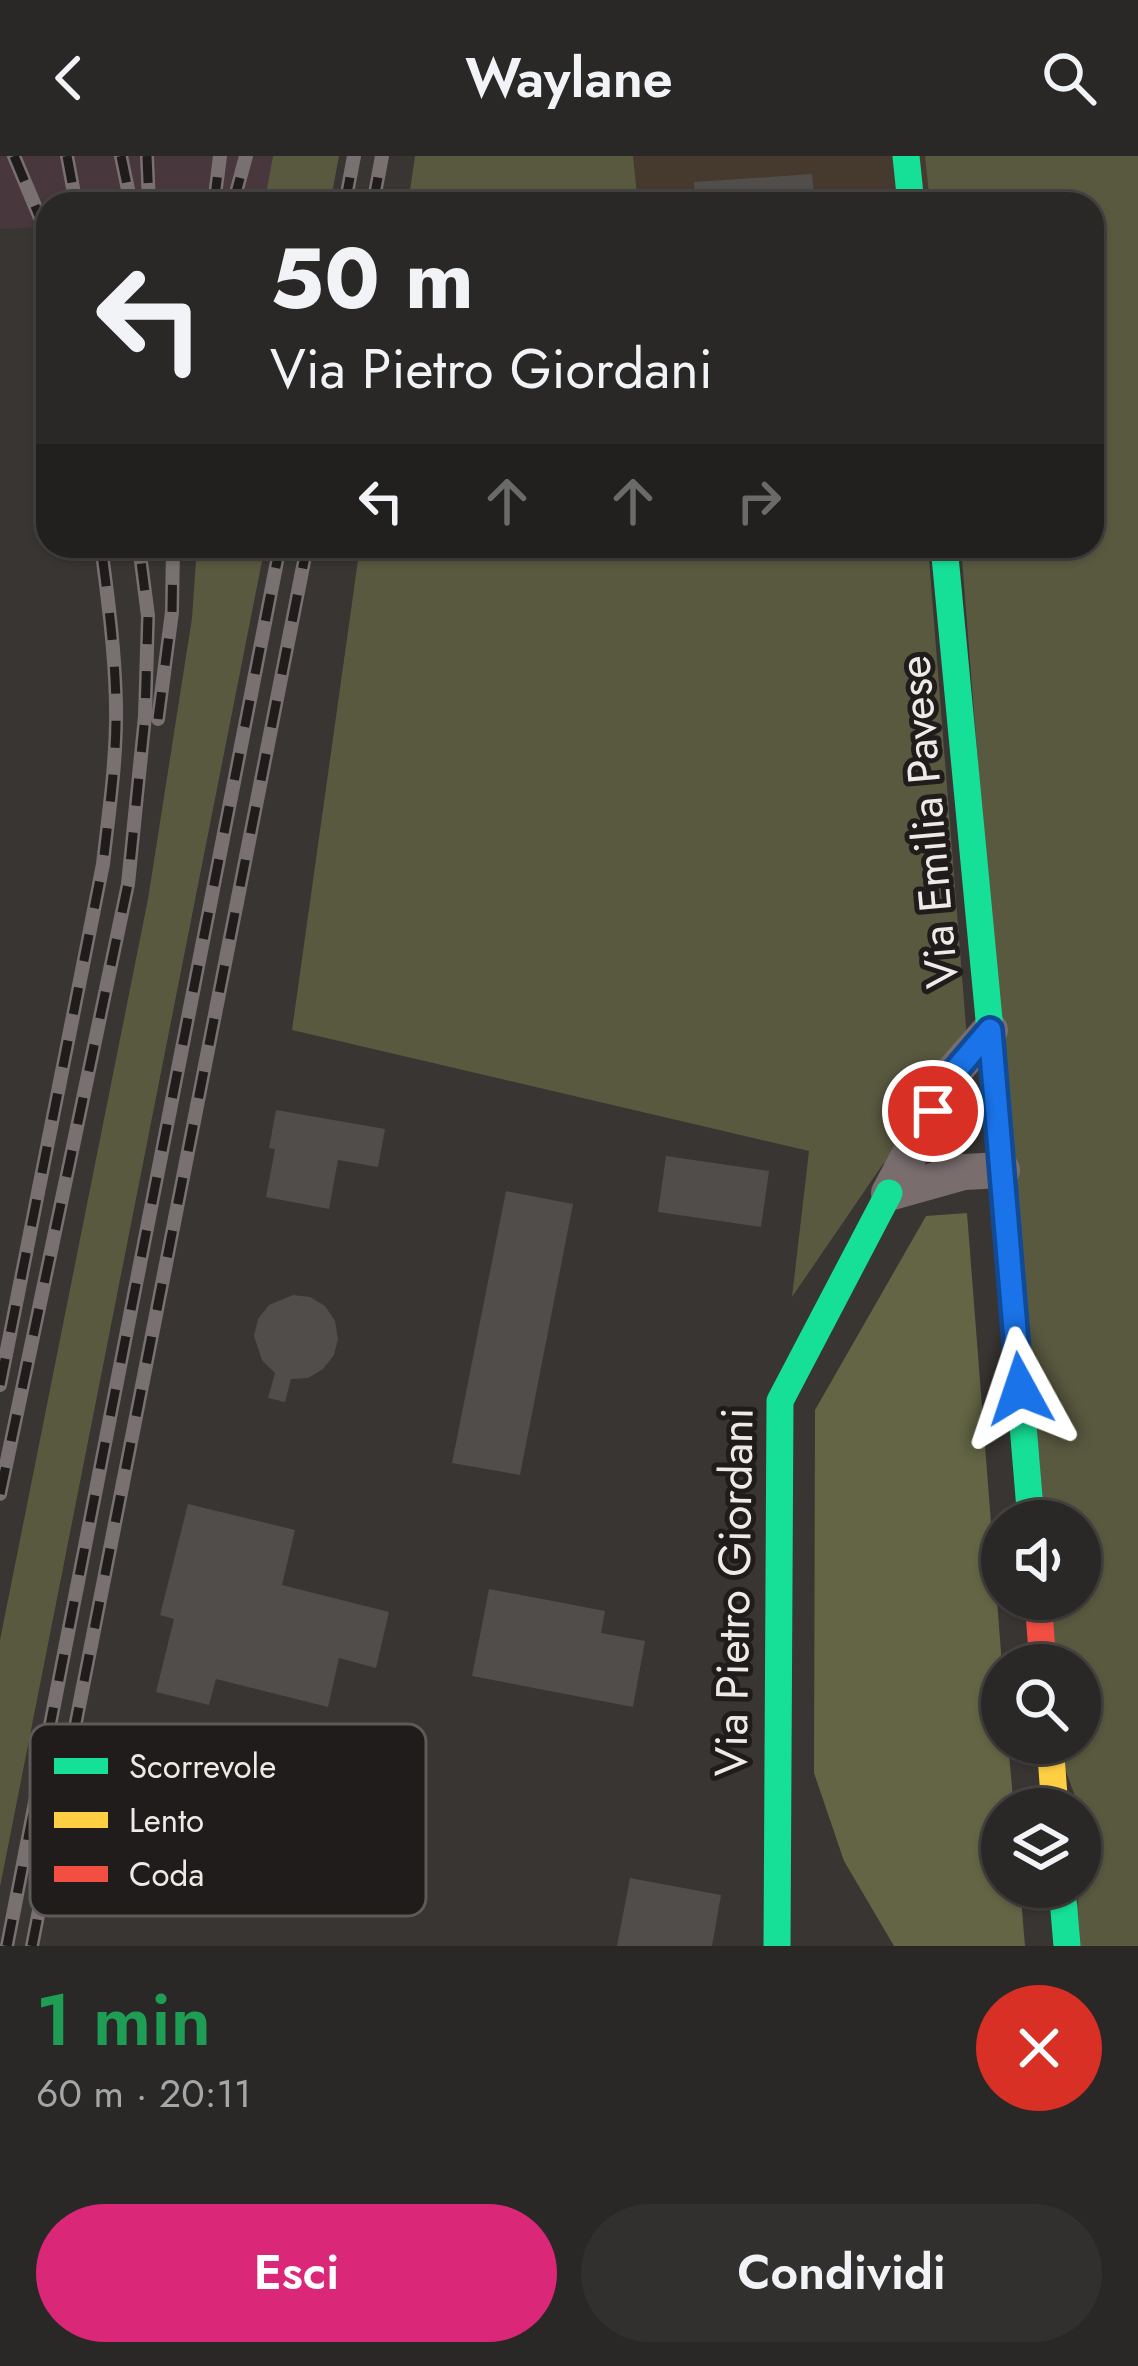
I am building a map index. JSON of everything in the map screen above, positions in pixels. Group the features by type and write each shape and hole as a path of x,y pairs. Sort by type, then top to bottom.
{"main road":[{"path":"906,156 910,192"},
{"name":"Via Emilia Pavese","path":"945,558 1029,1500"},
{"name":"Via Pietro Giordani","path":"776,1946 780,1401 889,1193"},
{"path":"1064,1908 1067,1946"}],"street":[{"name":"Via Pietro Giordani","path":"889,1193 956,1070 990,1030"},
{"path":"889,1193 964,1172 1002,1170"}],"shaded area":[{"path":"0,156 273,156 266,192 36,192 36,228 0,229"},
{"path":"633,156 925,156 929,192 637,192"}],"green space":[{"path":"273,156 339,156 332,192 266,192"},
{"path":"415,156 633,156 637,192 410,192"},
{"path":"925,156 1138,156 1138,1946 1071,1946 1077,1908 1101,1908 1101,1788 1072,1788 1063,1764 1101,1764 1101,1644 1047,1644 1045,1620 1101,1620 1101,1500 1035,1500 962,558 1104,558 1104,192 929,192"},
{"path":"196,558 263,558 0,1887 0,1640 148,899 192,618"},
{"path":"358,558 929,558 974,1128 883,1164 792,1297 809,1151 292,1030"},
{"path":"967,1213 989,1500 981,1500 981,1620 999,1620 1000,1644 981,1644 981,1764 1010,1764 1012,1788 981,1788 981,1908 1022,1908 1025,1946 894,1946 844,1861 814,1773 815,1410 926,1216"}],"building":[{"path":"812,174 814,192 694,192 694,182"},
{"path":"276,1110 385,1129 378,1167 338,1160 329,1209 266,1197"},
{"path":"666,1156 769,1171 761,1227 658,1212"},
{"path":"506,1191 573,1204 520,1475 452,1463"},
{"path":"293,1295 310,1297 325,1306 335,1321 338,1339 323,1369 308,1378 291,1379 285,1402 268,1398 275,1373 262,1360 254,1336 258,1319 269,1305"},
{"path":"188,1504 295,1530 282,1585 389,1612 376,1668 339,1658 328,1707 216,1679 209,1705 156,1692 174,1619 160,1615"},
{"path":"489,1589 605,1611 601,1633 645,1641 633,1707 472,1676"},
{"path":"630,1878 721,1895 712,1946 617,1946"}],"railway":[{"path":"14,156 36,208"},
{"path":"67,156 74,192"},
{"path":"121,156 128,192"},
{"path":"147,156 148,192"},
{"path":"216,192 220,156"},
{"path":"236,192 246,156"},
{"path":"347,192 354,156"},
{"path":"375,192 382,156"},
{"path":"0,1385 103,864 116,705 102,558"},
{"path":"0,1494 128,884 145,716 148,616 141,558"},
{"path":"158,719 172,612 173,558"},
{"path":"50,1724 278,558"},
{"path":"76,1724 305,558"},
{"path":"7,1946 30,1828"},
{"path":"32,1946 38,1916"}],"traffic: fast":[{"path":"906,156 910,192"},
{"path":"945,558 1029,1500"},
{"path":"777,1946 780,1401 889,1193"},
{"path":"1064,1908 1067,1946"}],"traffic: slow":[{"path":"1052,1764 1053,1788"}],"traffic: jam":[{"path":"1040,1620 1041,1644"}],"route":[{"path":"933,1111 956,1070 990,1030 1020,1389"}]}
